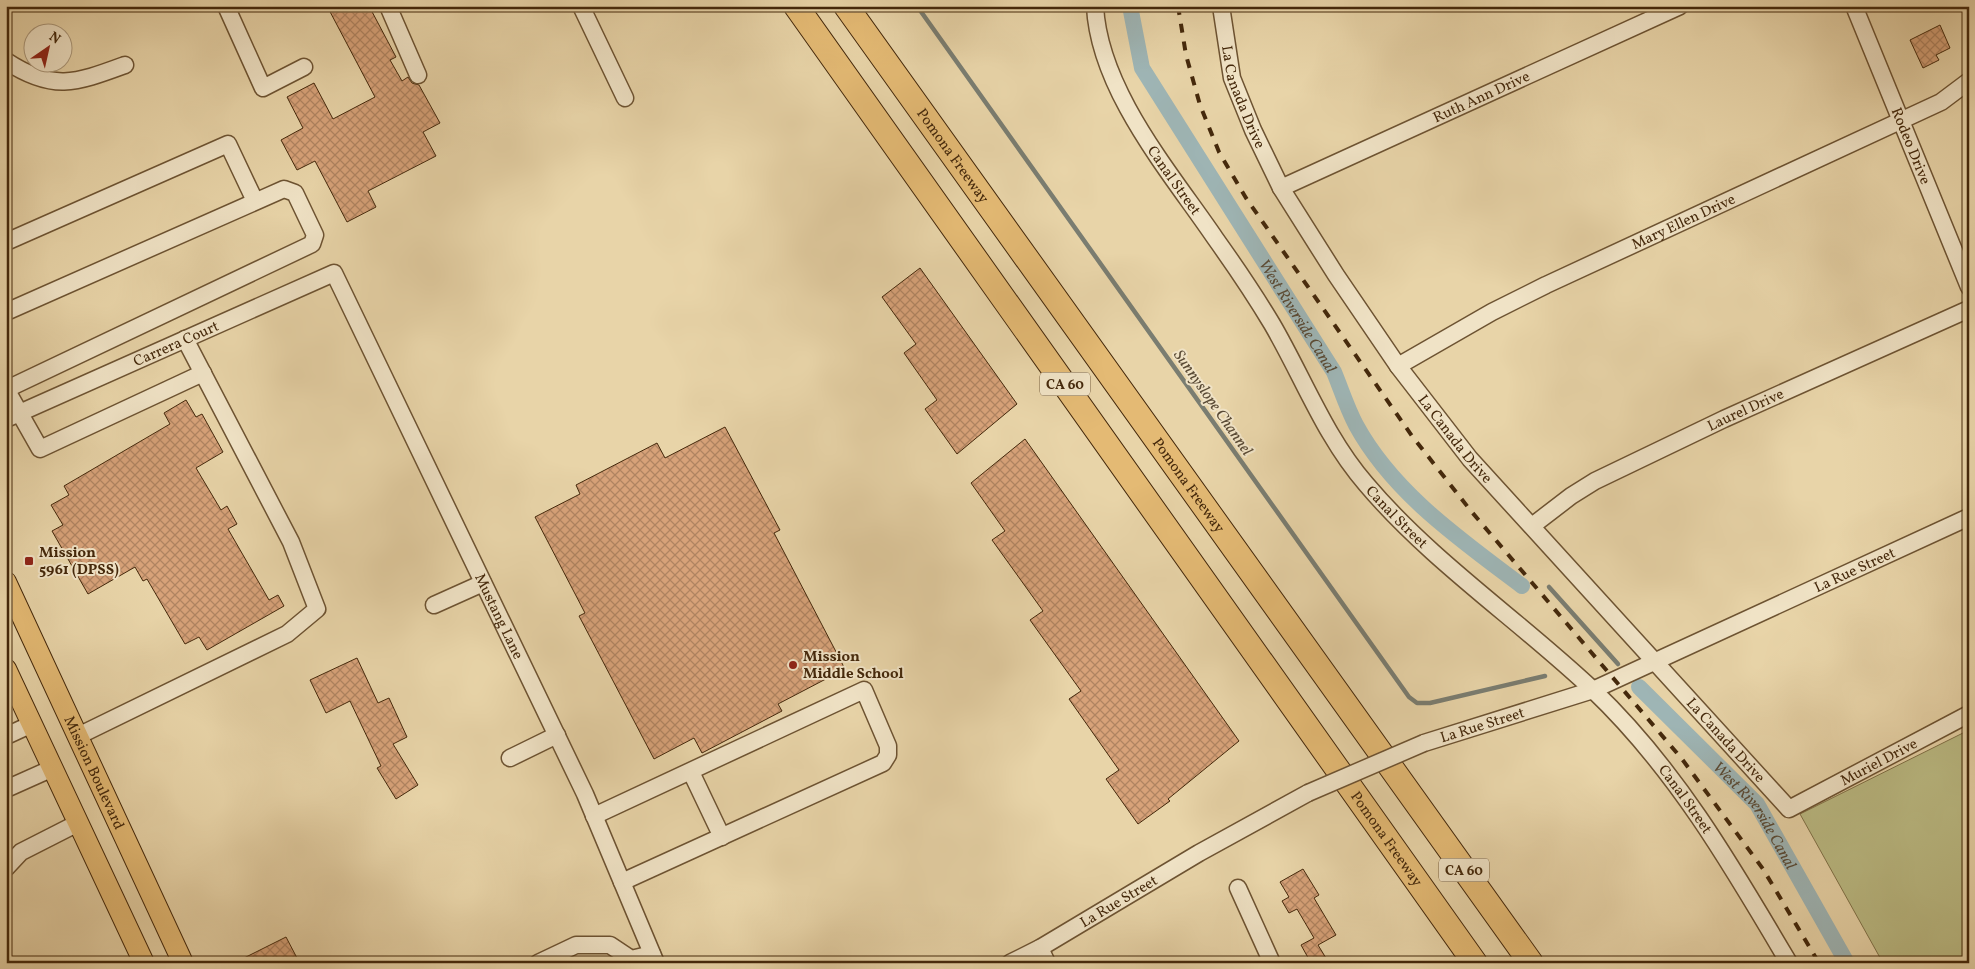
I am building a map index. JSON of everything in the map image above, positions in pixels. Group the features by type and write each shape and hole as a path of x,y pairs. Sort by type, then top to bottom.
{"highway":[{"name":"Pomona Freeway","path":"796,6 1475,963"},
{"name":"Pomona Freeway","path":"846,6 1530,963"}],"main road":[{"name":"Mission Boulevard","path":"6,582 183,963"},
{"path":"6,669 144,963"}],"street":[{"path":"226,6 263,88 304,67"},
{"path":"388,6 418,75"},
{"path":"581,6 625,98"},
{"name":"Canal Street","path":"1095,6 1100,40 1114,80 1135,121 1272,324 1332,436 1364,482 1425,543 1593,690 1634,732 1699,816 1789,963"},
{"name":"La Canada Drive","path":"1221,6 1232,78 1253,130 1282,188 1336,274 1398,366 1448,432 1789,809"},
{"name":"Ruth Ann Drive","path":"1282,188 1680,6"},
{"name":"Rodeo Drive","path":"1854,6 1969,287"},
{"path":"6,61 39,80 71,82 125,65"},
{"name":"Mary Ellen Drive","path":"1398,366 1458,330 1538,289 1901,122 1941,102 1969,81"},
{"path":"6,242 228,144 255,201"},
{"path":"6,312 284,189 295,193 316,235 312,244 6,389 13,416 40,449 203,373"},
{"name":"Carrera Court","path":"13,416 334,273"},
{"name":"Mustang Lane","path":"334,273 557,735 594,816 654,958"},
{"name":"Laurel Drive","path":"1532,526 1594,481 1724,419 1969,308"},
{"path":"78,736 287,634 317,609 291,542 185,339"},
{"name":"La Rue Street","path":"1010,963 1040,948 1199,853 1308,793 1424,743 1593,690 1969,517"},
{"path":"434,605 483,583"},
{"path":"594,816 864,690 888,746 888,755 883,763 622,882"},
{"name":"Muriel Drive","path":"1789,809 1969,714"},
{"path":"6,736 32,724"},
{"path":"510,758 557,735"},
{"path":"6,789 53,768"},
{"path":"691,772 722,836"},
{"path":"6,868 21,852 78,823"},
{"path":"1238,888 1272,963"},
{"path":"538,963 576,945 610,945 629,962 654,958"},
{"path":"1040,948 1047,963"}],"green space":[{"path":"1969,730 1969,963 1883,963 1800,814"}],"building":[{"path":"327,6 369,6 396,57 390,60 402,81 408,77 412,83 419,85 440,123 423,132 436,156 368,191 376,207 347,222 315,161 297,170 281,140 303,128 287,97 314,83 333,119 375,97"},
{"path":"1940,25 1950,48 1936,55 1939,60 1923,68 1910,40"},
{"path":"920,268 1017,404 957,454 925,409 937,400 904,353 916,344 882,297"},
{"path":"186,400 196,417 202,414 223,452 196,468 221,510 227,506 237,524 228,529 269,600 278,595 284,606 207,650 199,637 185,644 147,579 143,581 135,567 88,594 52,531 63,525 51,505 69,495 64,486 170,424 164,413"},
{"path":"725,427 780,530 774,533 845,669 778,704 782,711 702,753 694,738 654,759 579,616 585,613 535,517 580,494 576,485 657,443 665,458"},
{"path":"1025,439 1239,741 1168,799 1170,801 1138,824 1106,779 1119,770 1069,699 1081,691 1030,620 1043,611 992,540 1005,531 971,483"},
{"path":"357,658 378,703 389,698 407,737 393,744 418,785 396,799 377,768 381,766 350,701 326,713 310,680"},
{"path":"1303,869 1319,895 1314,898 1336,935 1318,945 1329,963 1311,963 1301,945 1314,938 1297,909 1289,913 1282,901 1289,897 1280,882"},
{"path":"286,937 297,958 287,963 234,963"}],"waterway":[{"name":"Sunnyslope Channel","path":"917,6 1409,697 1417,703 1430,703 1545,676"},
{"name":"West Riverside Canal","path":"1130,6 1142,68 1334,372 1353,419 1371,450 1409,494 1430,514 1522,586"},
{"name":"West Riverside Canal","path":"1549,587 1618,664"},
{"name":"West Riverside Canal","path":"1639,687 1757,804 1847,963"}],"railway":[{"path":"1178,6 1186,55 1200,105 1219,152 1246,198 1412,436 1471,511 1682,759 1763,869 1819,963"}],"place":[{"name":"Mission 5961 (DPSS)","path":"29,561"},
{"name":"Mission Middle School","path":"793,665"}]}
